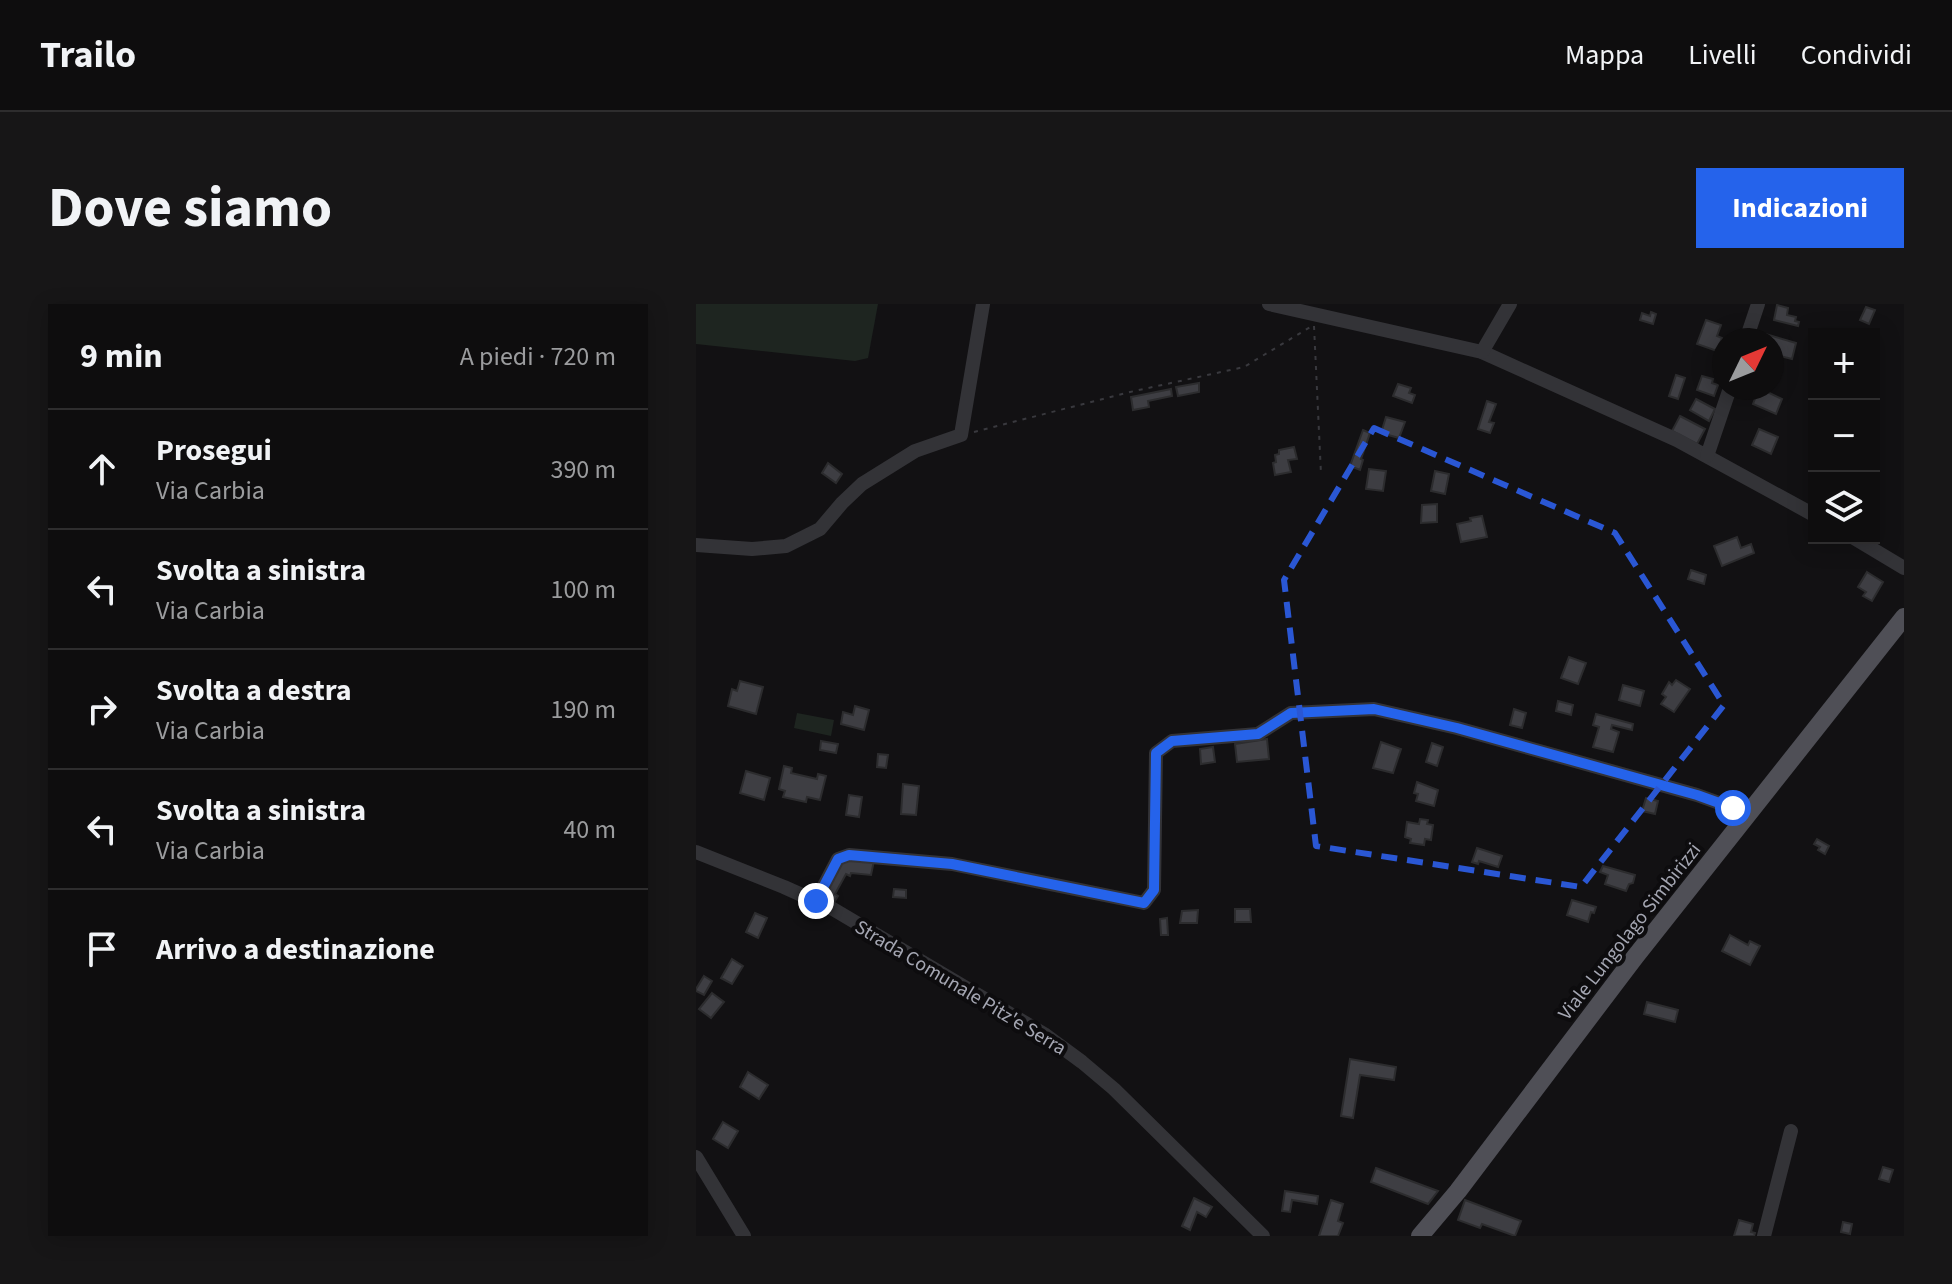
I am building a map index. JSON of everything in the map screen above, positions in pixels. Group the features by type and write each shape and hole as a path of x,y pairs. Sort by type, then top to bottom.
{"main road":[{"name":"Viale Lungolago Simbirizzi","path":"1420,1236 1904,617"}],"street":[{"path":"696,545 752,549 786,546 820,529 862,484 915,451 961,435 983,304"},
{"path":"1269,304 1482,352 1677,440 1808,512"},
{"path":"1482,352 1510,304"},
{"path":"1750,328 1758,304"},
{"path":"1707,456 1726,400"},
{"path":"1864,544 1904,568"},
{"path":"816,901 838,859 849,855 952,864 1144,903 1154,890 1156,753 1172,741 1258,734 1291,713 1374,709 1697,795 1733,808 1746,818"},
{"name":"Strada Comunale Pitz'e Serra","path":"696,852 816,901 1008,1012 1082,1062 1263,1236"},
{"path":"1764,1236 1791,1131"},
{"path":"696,1157 744,1236"}],"path":[{"path":"961,435 1244,367 1314,326 1321,474"}],"highlighted area":[{"path":"1374,428 1615,533 1724,705 1581,887 1316,846 1284,580"}],"shaded area":[{"path":"696,304 878,304 868,358 855,361 696,344"},
{"path":"797,713 834,720 831,736 794,728"}],"building":[{"path":"1777,305 1788,308 1787,315 1796,317 1798,326 1774,320"},
{"path":"1866,307 1875,310 1869,324 1860,320"},
{"path":"1651,312 1656,314 1653,324 1640,320 1642,313 1650,316"},
{"path":"1706,320 1721,325 1720,328 1712,328 1712,349 1697,344"},
{"path":"1784,339 1796,343 1792,359 1784,357"},
{"path":"1676,375 1685,378 1678,399 1669,396"},
{"path":"1702,376 1712,379 1712,395 1697,390"},
{"path":"1199,383 1199,392 1178,396 1176,387"},
{"path":"1398,384 1411,388 1409,393 1415,395 1412,403 1393,396"},
{"path":"1171,389 1172,396 1148,401 1149,407 1133,410 1131,397"},
{"path":"1696,399 1715,409 1709,421 1690,410"},
{"path":"1754,400 1782,400 1776,414 1753,404"},
{"path":"1487,401 1496,404 1489,422 1494,423 1490,433 1478,429"},
{"path":"1680,416 1705,429 1697,444 1672,431"},
{"path":"1386,417 1405,422 1399,438 1381,433"},
{"path":"1759,429 1778,437 1771,454 1752,445"},
{"path":"1363,430 1370,433 1360,470 1350,466"},
{"path":"1294,447 1297,459 1288,460 1291,472 1275,475 1275,455 1279,454 1279,450"},
{"path":"828,463 842,474 836,483 822,473"},
{"path":"1369,469 1386,471 1383,491 1366,489"},
{"path":"1435,471 1449,474 1445,494 1431,491"},
{"path":"1437,504 1437,522 1421,523 1422,505"},
{"path":"1482,516 1487,537 1461,542 1457,524"},
{"path":"1737,537 1741,548 1751,544 1754,553 1722,566 1714,546"},
{"path":"1691,570 1706,575 1704,584 1688,579"},
{"path":"1867,572 1883,582 1872,601 1863,596 1866,592 1858,587"},
{"path":"1569,657 1586,663 1578,684 1561,678"},
{"path":"1676,680 1690,689 1674,712 1661,704 1666,697 1662,694 1669,682 1672,685"},
{"path":"740,681 763,687 756,714 728,706 732,689 737,691"},
{"path":"1623,685 1644,691 1640,706 1619,700"},
{"path":"1558,701 1573,705 1571,715 1556,711"},
{"path":"855,706 869,710 864,730 841,724 843,712 853,715"},
{"path":"1514,709 1526,713 1522,728 1510,725"},
{"path":"1596,714 1633,724 1632,730 1612,725 1611,729 1619,732 1613,752 1593,747 1599,727 1593,725"},
{"path":"1267,739 1269,759 1237,762 1235,744"},
{"path":"821,741 838,744 836,753 820,750"},
{"path":"1381,742 1401,749 1393,773 1373,768"},
{"path":"1432,743 1443,747 1437,766 1426,762"},
{"path":"1213,747 1215,762 1201,764 1200,749"},
{"path":"878,754 888,755 886,768 877,767"},
{"path":"784,766 792,768 791,773 817,779 818,774 826,776 820,800 807,797 806,802 783,797 785,791 779,789"},
{"path":"746,771 770,778 764,800 740,793"},
{"path":"1417,782 1438,790 1434,806 1416,801 1418,794 1414,793"},
{"path":"903,784 919,786 916,815 901,814"},
{"path":"849,795 862,797 859,817 846,815"},
{"path":"1646,798 1658,801 1655,814 1642,811"},
{"path":"1420,819 1428,820 1427,824 1433,825 1431,840 1425,839 1424,845 1410,843 1411,839 1405,837 1407,822 1419,824"},
{"path":"1817,839 1829,846 1825,854 1814,844"},
{"path":"1477,848 1502,856 1498,867 1472,862"},
{"path":"854,859 874,861 871,875 846,874 835,894 838,896 835,901 825,895 841,863"},
{"path":"1603,866 1635,875 1633,883 1626,891 1605,884 1608,875 1600,872"},
{"path":"894,889 906,890 906,898 893,897"},
{"path":"1572,900 1596,907 1588,922 1567,915"},
{"path":"1235,909 1250,909 1251,922 1235,922"},
{"path":"1198,910 1197,923 1180,923 1182,911"},
{"path":"755,913 767,918 758,938 746,932"},
{"path":"1167,918 1168,935 1161,935 1160,919"},
{"path":"1730,935 1748,945 1750,941 1760,946 1750,965 1722,951"},
{"path":"732,959 743,966 732,984 721,978"},
{"path":"704,976 712,981 704,995 696,989"},
{"path":"712,993 724,1002 711,1018 699,1009"},
{"path":"1647,1002 1678,1010 1675,1022 1644,1014"},
{"path":"1350,1059 1396,1067 1394,1080 1360,1075 1353,1118 1341,1116"},
{"path":"748,1072 768,1085 759,1099 740,1087"},
{"path":"723,1122 738,1131 728,1148 713,1139"},
{"path":"1883,1167 1893,1170 1889,1182 1879,1179"},
{"path":"1376,1168 1438,1191 1428,1204 1371,1182"},
{"path":"1285,1191 1318,1196 1317,1204 1292,1200 1290,1212 1282,1211"},
{"path":"1194,1198 1212,1207 1206,1217 1197,1212 1190,1230 1182,1226"},
{"path":"1331,1200 1343,1204 1338,1221 1343,1223 1338,1236 1319,1236"},
{"path":"1465,1200 1521,1221 1515,1236 1482,1224 1480,1228 1458,1220"},
{"path":"1739,1220 1753,1224 1751,1232 1755,1233 1754,1236 1734,1236"},
{"path":"1843,1222 1852,1224 1850,1234 1841,1232"}],"route":[{"path":"816,901 838,859 849,855 952,864 1144,903 1154,890 1156,753 1172,741 1258,734 1291,713 1374,709 1457,728 1697,795 1733,808"}]}
